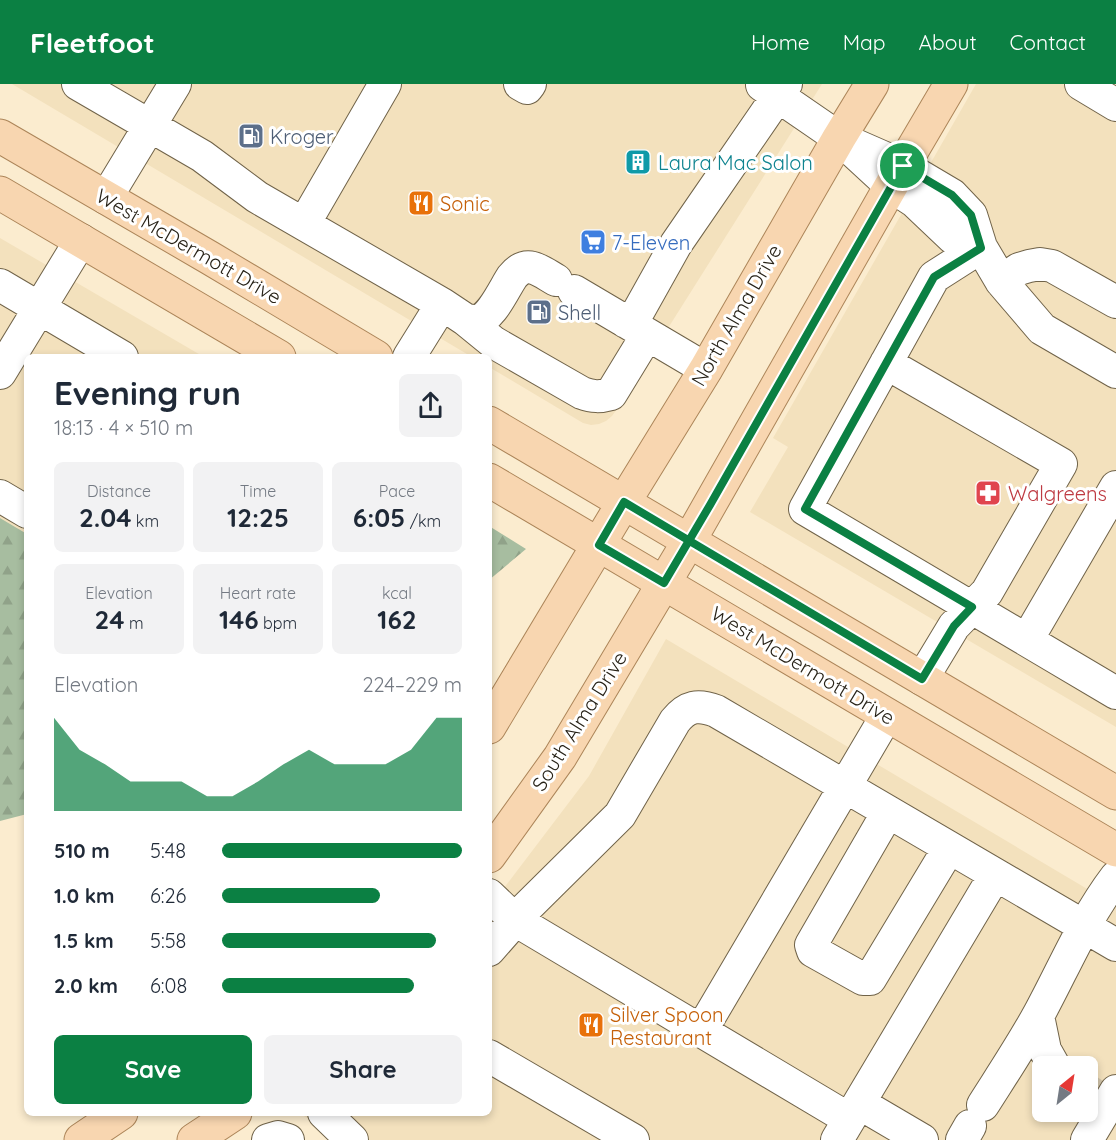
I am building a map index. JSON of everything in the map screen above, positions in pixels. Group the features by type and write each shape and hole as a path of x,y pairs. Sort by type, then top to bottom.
{"main road":[{"name":"North Alma Drive","path":"599,545 706,369 838,138 872,84"},
{"path":"664,583 951,84"},
{"name":"West McDermott Drive","path":"0,136 371,354"},
{"path":"0,193 274,354"},
{"path":"81,240 106,198"},
{"path":"492,425 1116,793"},
{"name":"West McDermott Drive","path":"492,482 1116,850"},
{"path":"492,722 599,545"},
{"name":"South Alma Drive","path":"492,852 560,758 664,583"},
{"path":"81,1140 117,1116"},
{"path":"194,1140 230,1116"}],"lane":[{"path":"78,84 202,156 257,197 454,312 493,342 582,393 602,397 611,394 637,328 638,312 676,244 775,88 838,138 897,176 914,201 953,238 981,248 1001,281 1042,329 1116,372"},
{"path":"106,198 175,84"},
{"path":"304,224 385,84"},
{"path":"520,84 527,88 530,84"},
{"path":"1081,84 1116,105"},
{"path":"0,373 81,240"},
{"path":"981,248 934,277 805,509 1027,640 1112,682"},
{"path":"1001,281 1019,269 1029,266 1040,264 1052,266 1116,302"},
{"path":"454,312 476,321 484,318 516,272 522,268 535,268 706,369"},
{"path":"0,285 117,354"},
{"path":"412,354 454,312"},
{"path":"886,363 1060,464 987,592 954,626 922,679"},
{"path":"1027,640 1116,487"},
{"path":"0,496 24,510"},
{"path":"492,947 515,920 620,815 675,721 689,708 698,707 716,711 1116,945"},
{"path":"701,1031 887,715"},
{"path":"888,812 811,945 813,951 863,979 870,979 949,848"},
{"path":"849,1121 995,875"},
{"path":"972,1124 1038,1016 1084,927 1116,877"},
{"path":"492,898 515,920 849,1121 922,1140"},
{"path":"1038,1016 1048,1056"},
{"path":"492,1058 633,1140"},
{"path":"1087,1140 1108,1097"},
{"path":"330,1116 352,1140"},
{"path":"268,1140 278,1137 288,1140"}],"shaded area":[{"path":"12,84 822,84 617,409 606,421 591,425 583,423 492,369 492,354 467,354"},
{"path":"976,84 1063,84 1116,116 1116,727 750,512 788,447 773,438"},
{"path":"0,238 199,354 24,354 24,532 0,518"},
{"path":"666,639 1116,906 1116,1140 343,1140 304,1116 492,1116 492,903 589,776"}],"green space":[{"path":"0,518 24,532 24,815 0,821"},
{"path":"492,528 526,549 492,577"}],"place":[{"name":"Kroger","path":"251,136"},
{"name":"Laura Mac Salon","path":"638,162"},
{"name":"Sonic","path":"421,203"},
{"name":"7-Eleven","path":"593,242"},
{"name":"Shell","path":"539,312"},
{"name":"Walgreens","path":"988,493"},
{"name":"Silver Spoon Restaurant","path":"591,1025"}],"route":[{"path":"903,166 710,505 689,541 664,583 599,545 624,502 689,541 922,679 954,626 972,607 805,509 934,277 981,248 971,215 952,195 903,166"}]}
